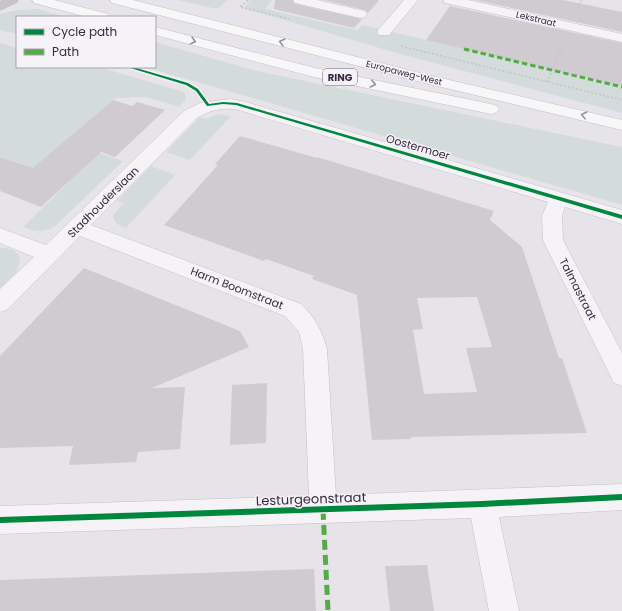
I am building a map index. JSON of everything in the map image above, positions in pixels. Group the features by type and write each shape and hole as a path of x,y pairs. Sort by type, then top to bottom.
{"main road":[{"path":"0,7 12,0"},
{"path":"39,0 99,16"},
{"name":"Europaweg-West","path":"117,0 431,80 622,125"},
{"name":"Europaweg-West","path":"156,31 314,72 527,116 622,139"}],"street":[{"path":"300,0 360,14"},
{"path":"384,32 410,0"},
{"name":"Lekstraat","path":"450,0 622,38"},
{"name":"Oostermoer","path":"208,105 223,103 236,104 622,217"},
{"name":"Stadhouderslaan","path":"0,303 190,115 208,105"},
{"name":"Talmastraat","path":"559,199 552,216 553,240 622,376"},
{"name":"Harm Boomstraat","path":"77,227 293,310 304,321 311,332 315,349 323,510"},
{"path":"0,235 50,255"},
{"name":"Lesturgeonstraat","path":"0,520 323,510 622,497"},
{"path":"482,504 504,611"}],"path":[{"path":"248,0 240,7 294,20"},
{"path":"547,82 570,27"},
{"path":"401,46 622,100"}],"shaded area":[{"path":"177,0 228,0 217,9"},
{"path":"250,0 272,0 265,9 357,30 362,25 622,86 622,113 393,52 244,8"},
{"path":"37,9 62,16 16,16 16,34 0,30 0,14 18,10"},
{"path":"156,42 257,71 622,147 622,205 148,68 156,68"},
{"path":"0,43 16,48 16,68 102,68 181,91 185,94 186,99 179,107 147,97 117,98 82,126 67,142 123,161 55,226 47,230 39,231 23,227 69,182 0,156"},
{"path":"219,114 231,116 190,160 166,152 200,117 206,119"},
{"path":"151,166 175,175 126,228 121,226 115,222 113,215 124,203 117,201"},
{"path":"0,248 13,250 18,254 20,261 17,272 0,288"}],"building":[{"path":"275,0 292,0 295,4 362,19 354,28 274,9"},
{"path":"324,0 379,0 368,13 365,10"},
{"path":"475,0 563,0 622,12 622,32"},
{"path":"450,6 622,43 622,86 426,40"},
{"path":"113,100 132,106 137,102 165,110 115,157 101,152 41,207 0,191 0,157 33,168"},
{"path":"240,136 317,157 494,211 490,220 522,247 559,358 562,358 587,433 411,437 411,439 372,440 357,295 312,279 314,276 266,259 264,261 164,225 218,165 215,164","holes":["477,297 492,347 466,348 477,392 424,394 413,330 423,329 417,298"]},
{"path":"84,268 240,331 249,347 152,388 185,387 180,449 138,452 136,462 69,465 73,446 0,448 0,356"},
{"path":"267,383 266,443 230,445 232,385"},
{"path":"427,565 434,611 390,611 385,566"},
{"path":"314,569 316,611 0,611 0,580"}],"marked path":[{"path":"464,49 622,87"},
{"path":"323,510 328,611"}],"cycle path":[{"path":"132,68 187,84 197,90 208,105 223,103 236,104 622,217"},
{"path":"0,520 482,504 622,497"}]}
